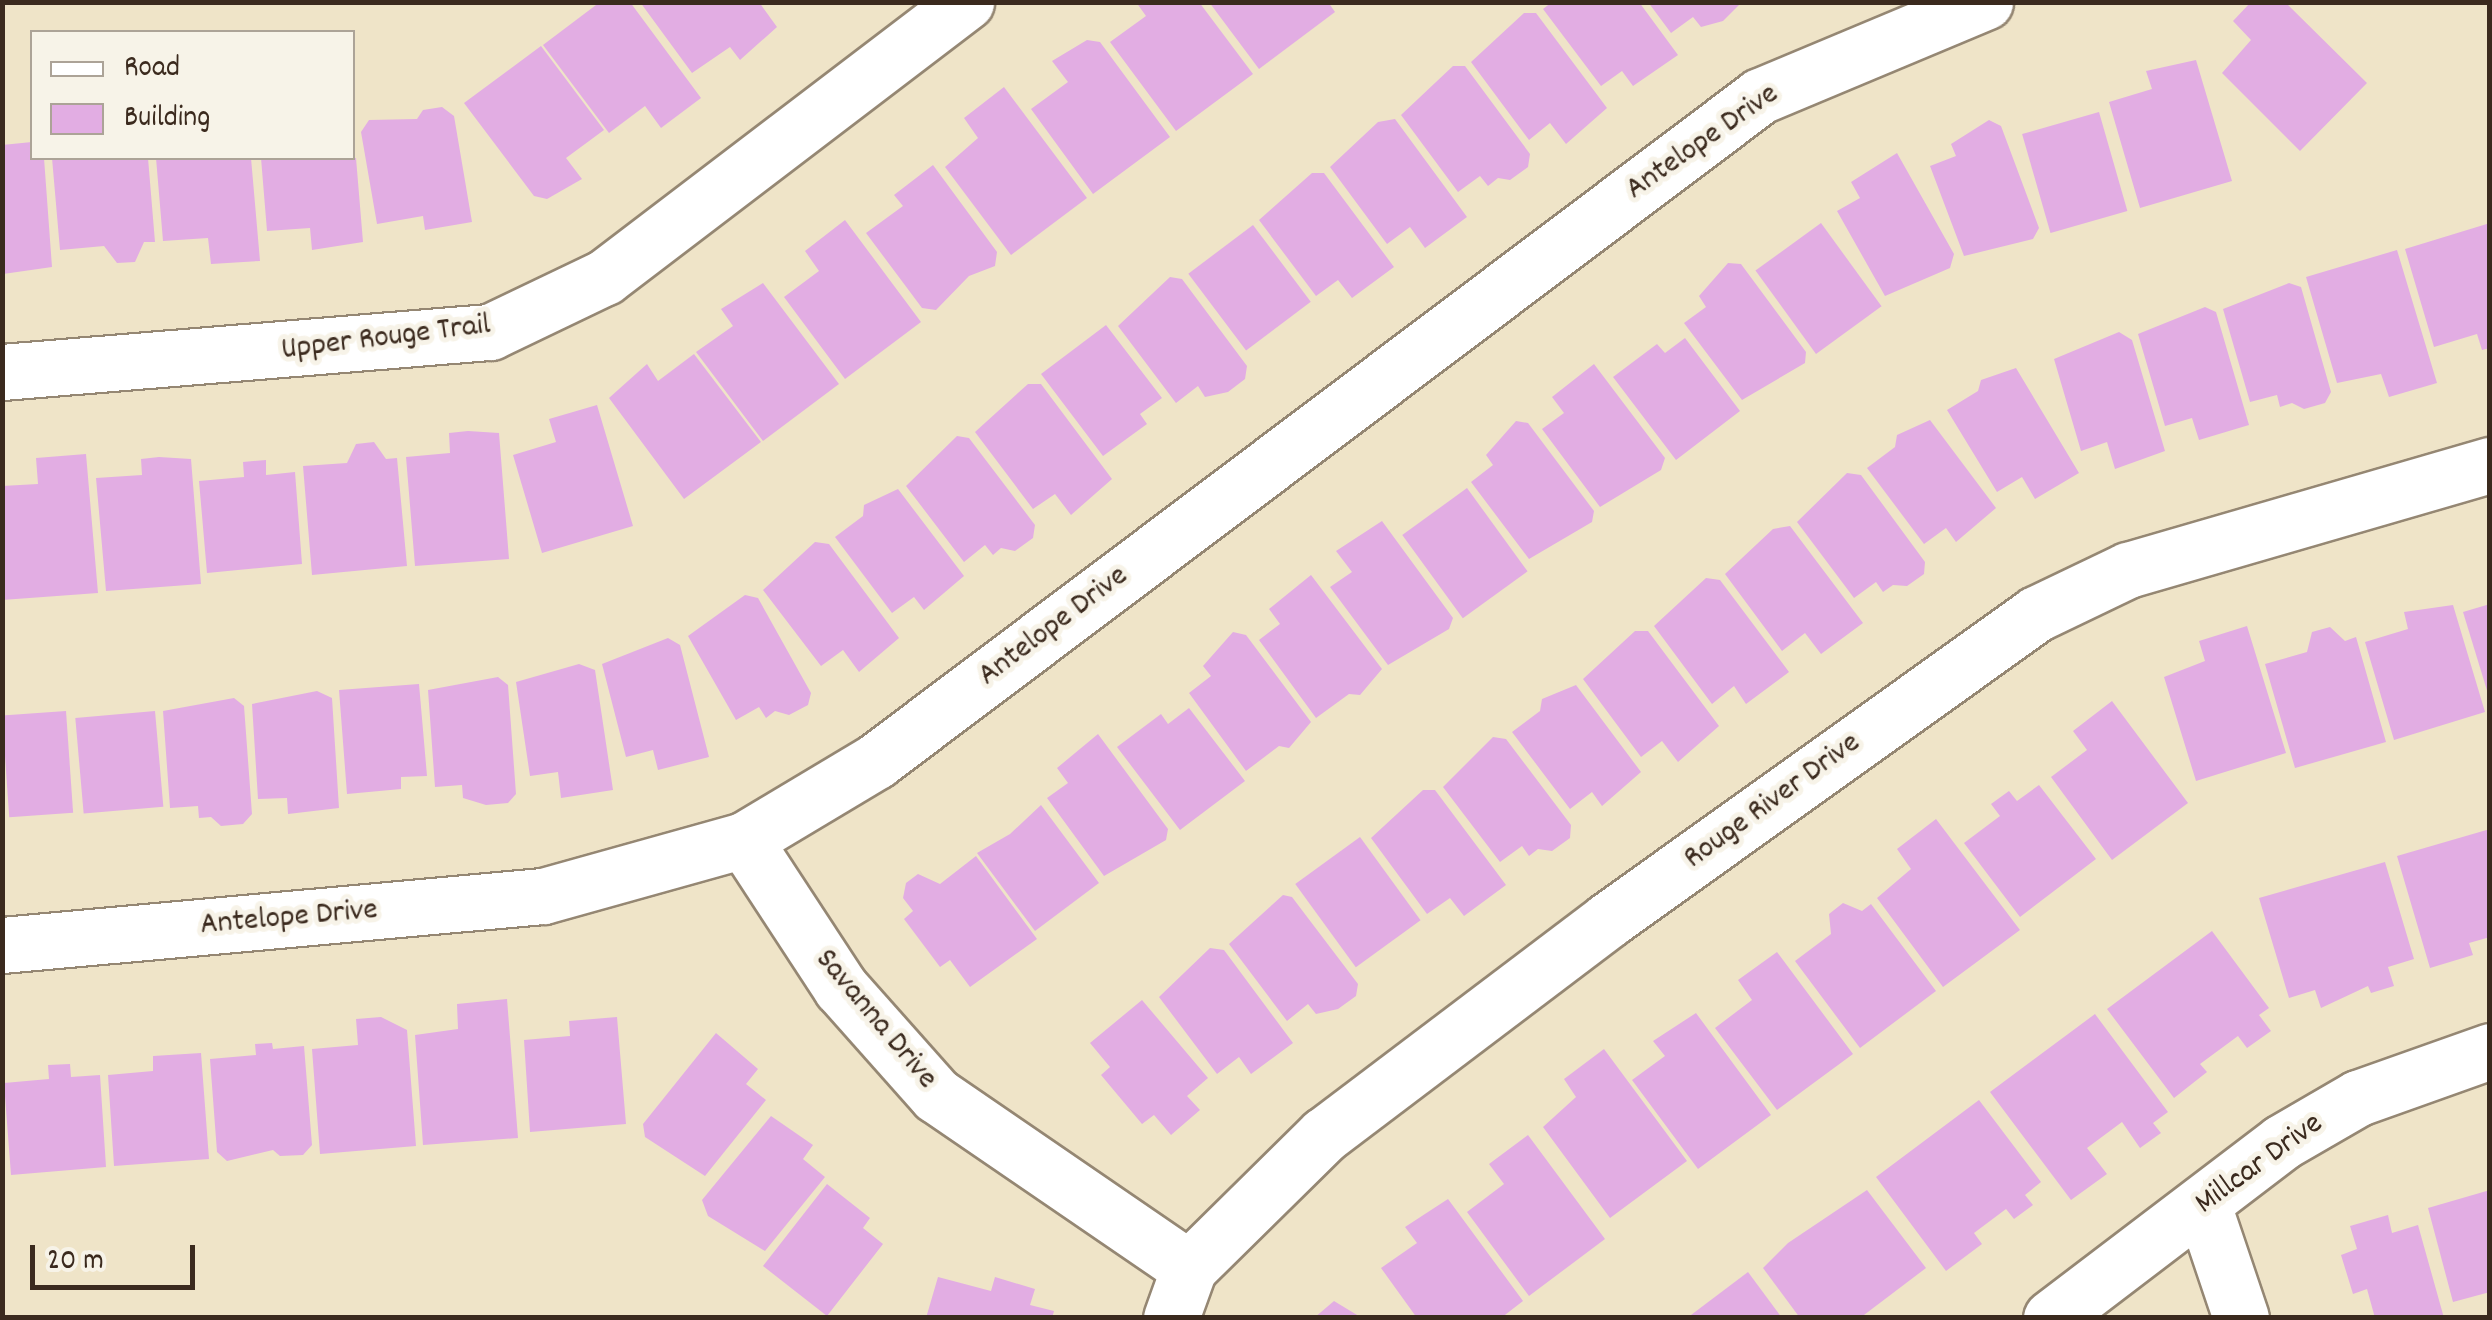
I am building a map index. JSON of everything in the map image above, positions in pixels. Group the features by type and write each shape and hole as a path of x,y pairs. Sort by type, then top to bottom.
{"street":[{"name":"Upper Rouge Trail","path":"2,372 490,332 605,277 966,2"},
{"name":"Antelope Drive","path":"2,944 543,896 744,840 876,761 1760,96 1985,2"},
{"name":"Rouge River Drive","path":"1180,1293 1324,1135 1608,920 2036,614 2128,570 2490,465"},
{"name":"Savanna Drive","path":"744,840 841,988 936,1095 1180,1293"},
{"name":"Millcar Drive","path":"2051,1318 2282,1142 2358,1098 2490,1051"},
{"path":"2203,1205 2241,1318"}],"building":[{"path":"600,2 630,2 701,98 661,128 645,106 609,133 543,45"},
{"path":"640,2 759,2 777,27 740,60 730,47 692,73"},
{"path":"1136,2 1199,2 1253,74 1176,131 1110,42 1146,16"},
{"path":"1209,2 1328,2 1335,12 1259,69"},
{"path":"1552,2 1639,2 1678,55 1633,86 1622,71 1601,86 1543,9"},
{"path":"1648,2 1742,2 1723,21 1701,27 1693,17 1671,33"},
{"path":"2251,2 2285,2 2367,83 2300,151 2222,73 2251,40 2233,21"},
{"path":"1524,13 1536,13 1607,108 1566,144 1550,123 1529,140 1471,62"},
{"path":"1087,40 1100,42 1170,137 1093,194 1031,109 1068,82 1052,61"},
{"path":"541,46 604,130 566,158 582,179 547,199 534,196 464,103"},
{"path":"2196,60 2232,181 2140,208 2109,102 2152,89 2146,71"},
{"path":"1453,66 1465,66 1530,154 1528,167 1510,180 1498,178 1488,186 1480,176 1458,192 1401,115"},
{"path":"1004,87 1087,198 1011,255 945,167 978,138 964,118"},
{"path":"442,107 454,116 472,222 425,230 423,216 377,224 361,132 369,120 417,119 423,110"},
{"path":"2099,112 2127,211 2050,233 2022,134"},
{"path":"1395,119 1467,217 1425,248 1410,227 1387,244 1330,167 1378,122"},
{"path":"1989,120 2001,126 2039,228 2033,239 1964,256 1930,166 1956,156 1951,144"},
{"path":"30,142 30,160 44,160 52,267 3,274 2,145"},
{"path":"1897,153 1954,254 1950,268 1885,296 1837,211 1860,198 1851,182"},
{"path":"356,158 363,242 312,250 310,228 267,231 261,160"},
{"path":"52,160 148,160 155,242 144,242 135,262 117,263 104,246 60,250"},
{"path":"156,160 251,160 260,261 211,264 208,238 163,241"},
{"path":"933,165 997,252 995,266 969,276 936,310 922,308 866,233 903,206 894,195"},
{"path":"1312,173 1324,173 1394,267 1352,298 1338,280 1316,296 1259,220"},
{"path":"845,220 921,322 845,379 784,297 819,271 805,251"},
{"path":"1821,223 1882,306 1816,354 1755,271"},
{"path":"2490,223 2490,348 2482,350 2477,334 2434,347 2405,249"},
{"path":"1253,225 1311,302 1246,350 1188,274"},
{"path":"2397,250 2437,383 2389,397 2381,374 2337,383 2306,277"},
{"path":"1728,263 1741,264 1806,352 1805,363 1742,400 1684,323 1706,307 1699,296"},
{"path":"1170,277 1182,279 1247,366 1245,379 1228,392 1205,397 1198,386 1176,403 1118,326"},
{"path":"763,283 839,384 763,441 696,352 733,326 721,309"},
{"path":"2289,283 2301,287 2331,392 2325,403 2304,409 2292,403 2280,407 2277,395 2250,402 2223,309"},
{"path":"2205,307 2216,312 2249,425 2199,440 2192,418 2165,426 2138,334"},
{"path":"1106,325 1162,398 1140,414 1147,424 1103,456 1041,374"},
{"path":"2119,332 2132,340 2165,451 2115,469 2107,442 2081,451 2054,359"},
{"path":"1685,338 1740,411 1676,460 1613,377 1657,344 1665,353"},
{"path":"694,354 761,442 684,499 609,398 647,364 658,381"},
{"path":"1594,364 1665,458 1661,470 1600,507 1542,429 1564,413 1552,397"},
{"path":"2016,368 2079,473 2035,499 2022,477 1997,492 1947,410 1978,391 1981,380"},
{"path":"1028,384 1041,384 1112,479 1071,515 1055,494 1033,509 975,432"},
{"path":"597,405 633,526 542,553 513,455 556,442 549,419"},
{"path":"1930,420 1996,508 1956,542 1946,528 1924,544 1867,468 1895,447 1897,435"},
{"path":"1516,421 1528,423 1594,511 1592,522 1529,559 1471,482 1493,465 1486,455"},
{"path":"449,433 499,433 509,559 415,566 406,457 450,453"},
{"path":"957,436 969,438 1035,525 1033,538 1015,551 1001,548 993,555 985,545 964,562 906,486"},
{"path":"374,442 386,459 397,458 407,566 312,575 303,466 347,463 356,444"},
{"path":"86,454 98,593 2,600 2,486 38,484 36,458"},
{"path":"141,459 191,459 201,584 106,591 96,478 142,475"},
{"path":"266,460 266,475 295,472 302,564 207,573 199,481 244,477 243,462"},
{"path":"1847,473 1861,475 1925,562 1924,574 1907,586 1893,585 1883,592 1876,582 1854,598 1797,522"},
{"path":"1467,488 1528,571 1463,618 1402,535"},
{"path":"898,489 964,576 924,610 914,597 892,613 835,537 863,516 864,505"},
{"path":"1382,521 1453,618 1449,629 1388,665 1330,587 1352,572 1336,551"},
{"path":"1790,526 1863,623 1821,654 1805,633 1782,651 1725,574 1773,529"},
{"path":"815,542 829,544 899,638 859,672 843,650 821,666 763,590"},
{"path":"1311,575 1382,669 1360,695 1349,694 1316,718 1259,640 1280,624 1269,609"},
{"path":"1706,578 1720,580 1789,672 1746,704 1734,686 1712,704 1654,626"},
{"path":"745,595 758,598 811,693 808,705 789,715 775,711 766,718 759,707 736,720 688,636"},
{"path":"2490,604 2490,696 2489,697 2463,612"},
{"path":"2453,605 2485,712 2394,740 2365,642 2408,629 2404,612"},
{"path":"2247,626 2286,753 2196,781 2164,677 2205,661 2199,641"},
{"path":"2330,627 2345,641 2356,637 2386,742 2295,768 2265,664 2307,652 2312,632"},
{"path":"1635,631 1648,631 1719,726 1678,762 1662,741 1641,757 1583,679"},
{"path":"1233,632 1246,635 1311,722 1289,748 1279,746 1246,771 1189,693 1211,676 1203,666"},
{"path":"668,638 680,645 709,757 658,770 653,750 626,757 602,664"},
{"path":"579,664 595,670 613,790 561,798 558,772 530,776 516,682"},
{"path":"498,677 508,685 516,794 508,803 486,805 463,798 462,785 435,787 428,690"},
{"path":"419,684 427,776 401,777 401,789 347,794 339,690"},
{"path":"1576,685 1641,772 1602,806 1592,792 1570,809 1512,732 1540,711 1542,699"},
{"path":"317,691 332,698 339,808 288,814 287,798 258,799 252,704"},
{"path":"234,698 244,706 252,814 243,824 221,826 211,817 199,818 198,806 170,808 163,711"},
{"path":"2112,701 2188,803 2112,860 2051,777 2087,750 2073,731"},
{"path":"1189,708 1245,781 1180,830 1117,747 1161,714 1168,724"},
{"path":"66,711 73,813 9,817 2,715"},
{"path":"155,711 163,807 84,814 75,718"},
{"path":"1098,734 1168,829 1166,840 1104,876 1047,798 1068,783 1057,768"},
{"path":"1493,737 1506,739 1571,825 1570,838 1552,851 1538,849 1529,856 1522,846 1500,862 1443,787"},
{"path":"2039,785 2096,859 2020,917 1964,843 2000,816 1991,804 2009,791 2017,801"},
{"path":"1423,790 1435,790 1506,885 1464,916 1450,898 1427,914 1371,838"},
{"path":"1041,805 1099,883 1035,931 977,853 1010,834"},
{"path":"1936,819 2020,930 1943,987 1877,898 1911,869 1897,849"},
{"path":"2490,829 2490,937 2469,943 2473,955 2430,968 2397,856"},
{"path":"1360,837 1421,920 1356,967 1295,884"},
{"path":"976,856 1037,939 970,987 950,960 940,967 904,919 913,911 903,898 906,883 918,874 940,884"},
{"path":"2385,862 2414,959 2388,967 2394,986 2371,993 2368,986 2321,1008 2315,990 2289,998 2259,898"},
{"path":"1283,895 1292,897 1358,984 1356,996 1338,1009 1316,1014 1308,1004 1287,1021 1229,944"},
{"path":"1843,903 1862,911 1871,904 1936,991 1860,1048 1795,961 1831,934 1829,914"},
{"path":"2212,931 2269,1008 2259,1015 2271,1031 2247,1048 2238,1036 2200,1064 2207,1072 2174,1098 2107,1009"},
{"path":"1210,948 1224,950 1293,1043 1251,1074 1239,1057 1217,1074 1159,997"},
{"path":"1777,952 1853,1054 1777,1110 1715,1028 1752,1000 1738,980"},
{"path":"507,999 518,1138 423,1145 415,1035 458,1029 457,1004"},
{"path":"1142,1000 1208,1078 1187,1096 1200,1110 1171,1135 1154,1115 1142,1124 1101,1075 1110,1067 1090,1043"},
{"path":"1696,1013 1771,1115 1698,1169 1632,1080 1665,1056 1653,1041"},
{"path":"2095,1014 2168,1112 2153,1123 2161,1133 2140,1148 2122,1122 2087,1148 2107,1174 2071,1200 1990,1092"},
{"path":"381,1017 407,1030 416,1146 320,1154 312,1049 358,1045 356,1019"},
{"path":"617,1017 626,1124 530,1132 524,1040 570,1036 569,1021"},
{"path":"716,1033 758,1069 746,1084 766,1100 705,1176 645,1137 643,1124"},
{"path":"272,1043 273,1049 304,1046 312,1145 303,1155 280,1156 273,1150 227,1161 217,1152 210,1059 256,1055 255,1044"},
{"path":"1604,1049 1687,1161 1610,1218 1543,1127 1576,1097 1564,1079"},
{"path":"201,1053 209,1159 114,1166 108,1075 153,1071 153,1056"},
{"path":"70,1064 71,1077 100,1075 106,1167 11,1175 4,1083 49,1079 48,1065"},
{"path":"1979,1100 2041,1182 2025,1195 2033,1205 2014,1219 2006,1209 1974,1233 1982,1244 1946,1271 1876,1177"},
{"path":"771,1116 813,1145 803,1159 825,1177 765,1251 708,1216 702,1200"},
{"path":"1528,1135 1605,1239 1529,1296 1467,1212 1504,1184 1489,1164"},
{"path":"827,1184 870,1218 863,1228 883,1244 827,1316 763,1266"},
{"path":"1867,1190 1926,1268 1860,1318 1800,1318 1763,1268 1788,1243"},
{"path":"2490,1190 2490,1292 2453,1302 2428,1208"},
{"path":"1448,1199 1523,1301 1501,1318 1417,1318 1381,1268 1417,1243 1405,1227"},
{"path":"2388,1215 2392,1233 2418,1225 2444,1318 2375,1318 2367,1289 2353,1294 2341,1255 2357,1249 2350,1226"},
{"path":"1748,1272 1782,1318 1687,1318"},
{"path":"938,1277 991,1291 995,1277 1035,1289 1030,1305 1054,1311 1052,1318 926,1318"},
{"path":"1334,1301 1362,1318 1314,1318"}]}
